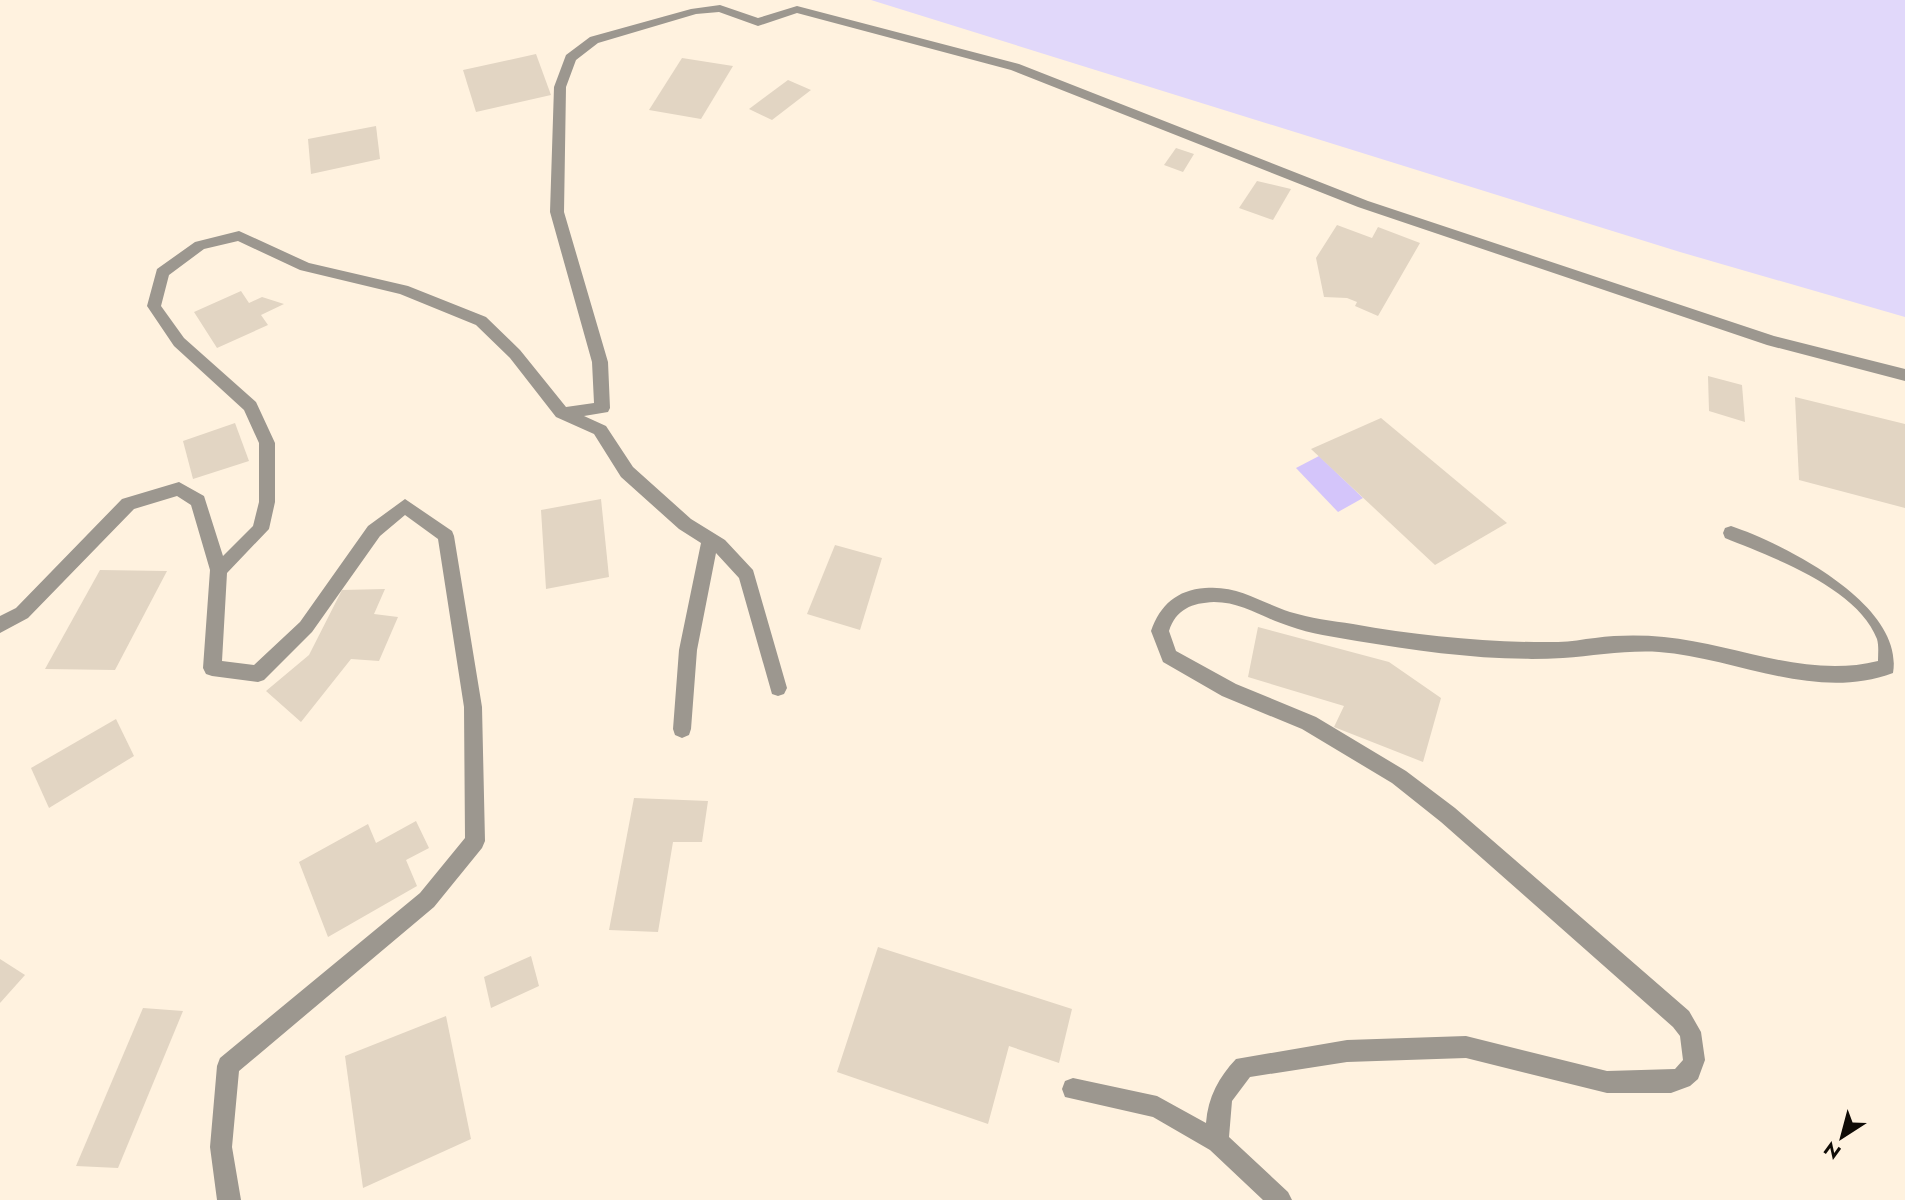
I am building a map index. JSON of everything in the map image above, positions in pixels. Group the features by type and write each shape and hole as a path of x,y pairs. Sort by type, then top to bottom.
{"street":[{"path":"562,413 603,408 600,362 557,212 559,87 570,58 593,40 695,11 720,8 758,22 797,9 1015,67 1363,204 1772,341 1905,376"},
{"path":"219,570 261,529 267,502 267,443 250,406 179,342 154,306 162,273 200,244 239,236 305,267 403,290 481,321 515,354 562,413 600,430 627,472 685,524 719,545 747,575 779,688"},
{"path":"0,625 22,613 128,504 178,489 198,501 219,570 212,668 258,674 306,627 374,531 405,506 446,536 473,707 475,841 427,900 228,1066 221,1147 229,1200"},
{"path":"1218,1142 1217,1116 1223,1091 1244,1067 1347,1051 1466,1047 1607,1082 1671,1082 1682,1078 1690,1070 1694,1046 1690,1032 1681,1019 1448,816 1399,777 1309,723 1229,690 1169,656 1162,643 1160,631 1168,610 1193,597 1228,595 1255,602 1281,616 1356,632 1432,643 1499,649 1566,650 1600,645 1675,646 1722,654 1770,667 1842,676 1886,667 1893,656 1894,642 1886,617 1836,577 1731,533"},
{"path":"682,729 688,650 710,540"},
{"path":"1073,1089 1157,1107 1218,1142 1280,1200"}],"shaded area":[{"path":"871,0 1905,0 1905,317 1680,252"},
{"path":"1319,456 1363,498 1338,512 1296,468"}],"building":[{"path":"536,54 551,95 476,112 463,70"},
{"path":"682,58 733,66 701,119 649,110"},
{"path":"788,80 811,90 772,120 749,109"},
{"path":"376,126 380,159 311,174 308,139"},
{"path":"1176,148 1194,154 1183,172 1164,165"},
{"path":"1257,181 1291,189 1273,220 1239,208"},
{"path":"1337,225 1372,238 1378,227 1420,243 1378,316 1355,306 1357,302 1347,298 1324,297 1316,258"},
{"path":"241,291 249,303 262,297 284,304 261,315 268,325 217,348 194,312"},
{"path":"1708,376 1742,385 1745,422 1709,411"},
{"path":"1795,397 1905,424 1905,508 1799,480"},
{"path":"1381,418 1507,523 1435,565 1311,449"},
{"path":"235,423 249,461 193,479 183,441"},
{"path":"601,499 609,577 546,589 541,510"},
{"path":"835,545 882,558 860,630 807,614"},
{"path":"100,570 167,571 115,670 45,669"},
{"path":"385,589 374,614 398,617 379,661 351,659 301,722 266,691 309,655 342,590"},
{"path":"1258,627 1389,662 1441,698 1423,762 1334,727 1344,706 1248,677"},
{"path":"116,719 134,756 49,808 31,768"},
{"path":"634,798 708,801 702,842 673,842 658,932 609,930"},
{"path":"416,821 429,848 406,860 417,886 328,937 299,862 368,824 376,843"},
{"path":"878,947 1072,1009 1059,1063 1009,1046 988,1124 837,1072"},
{"path":"531,956 539,986 491,1008 484,977"},
{"path":"0,959 25,975 0,1003"},
{"path":"143,1008 183,1011 118,1168 76,1166"},
{"path":"446,1016 471,1139 363,1188 345,1056"}]}
